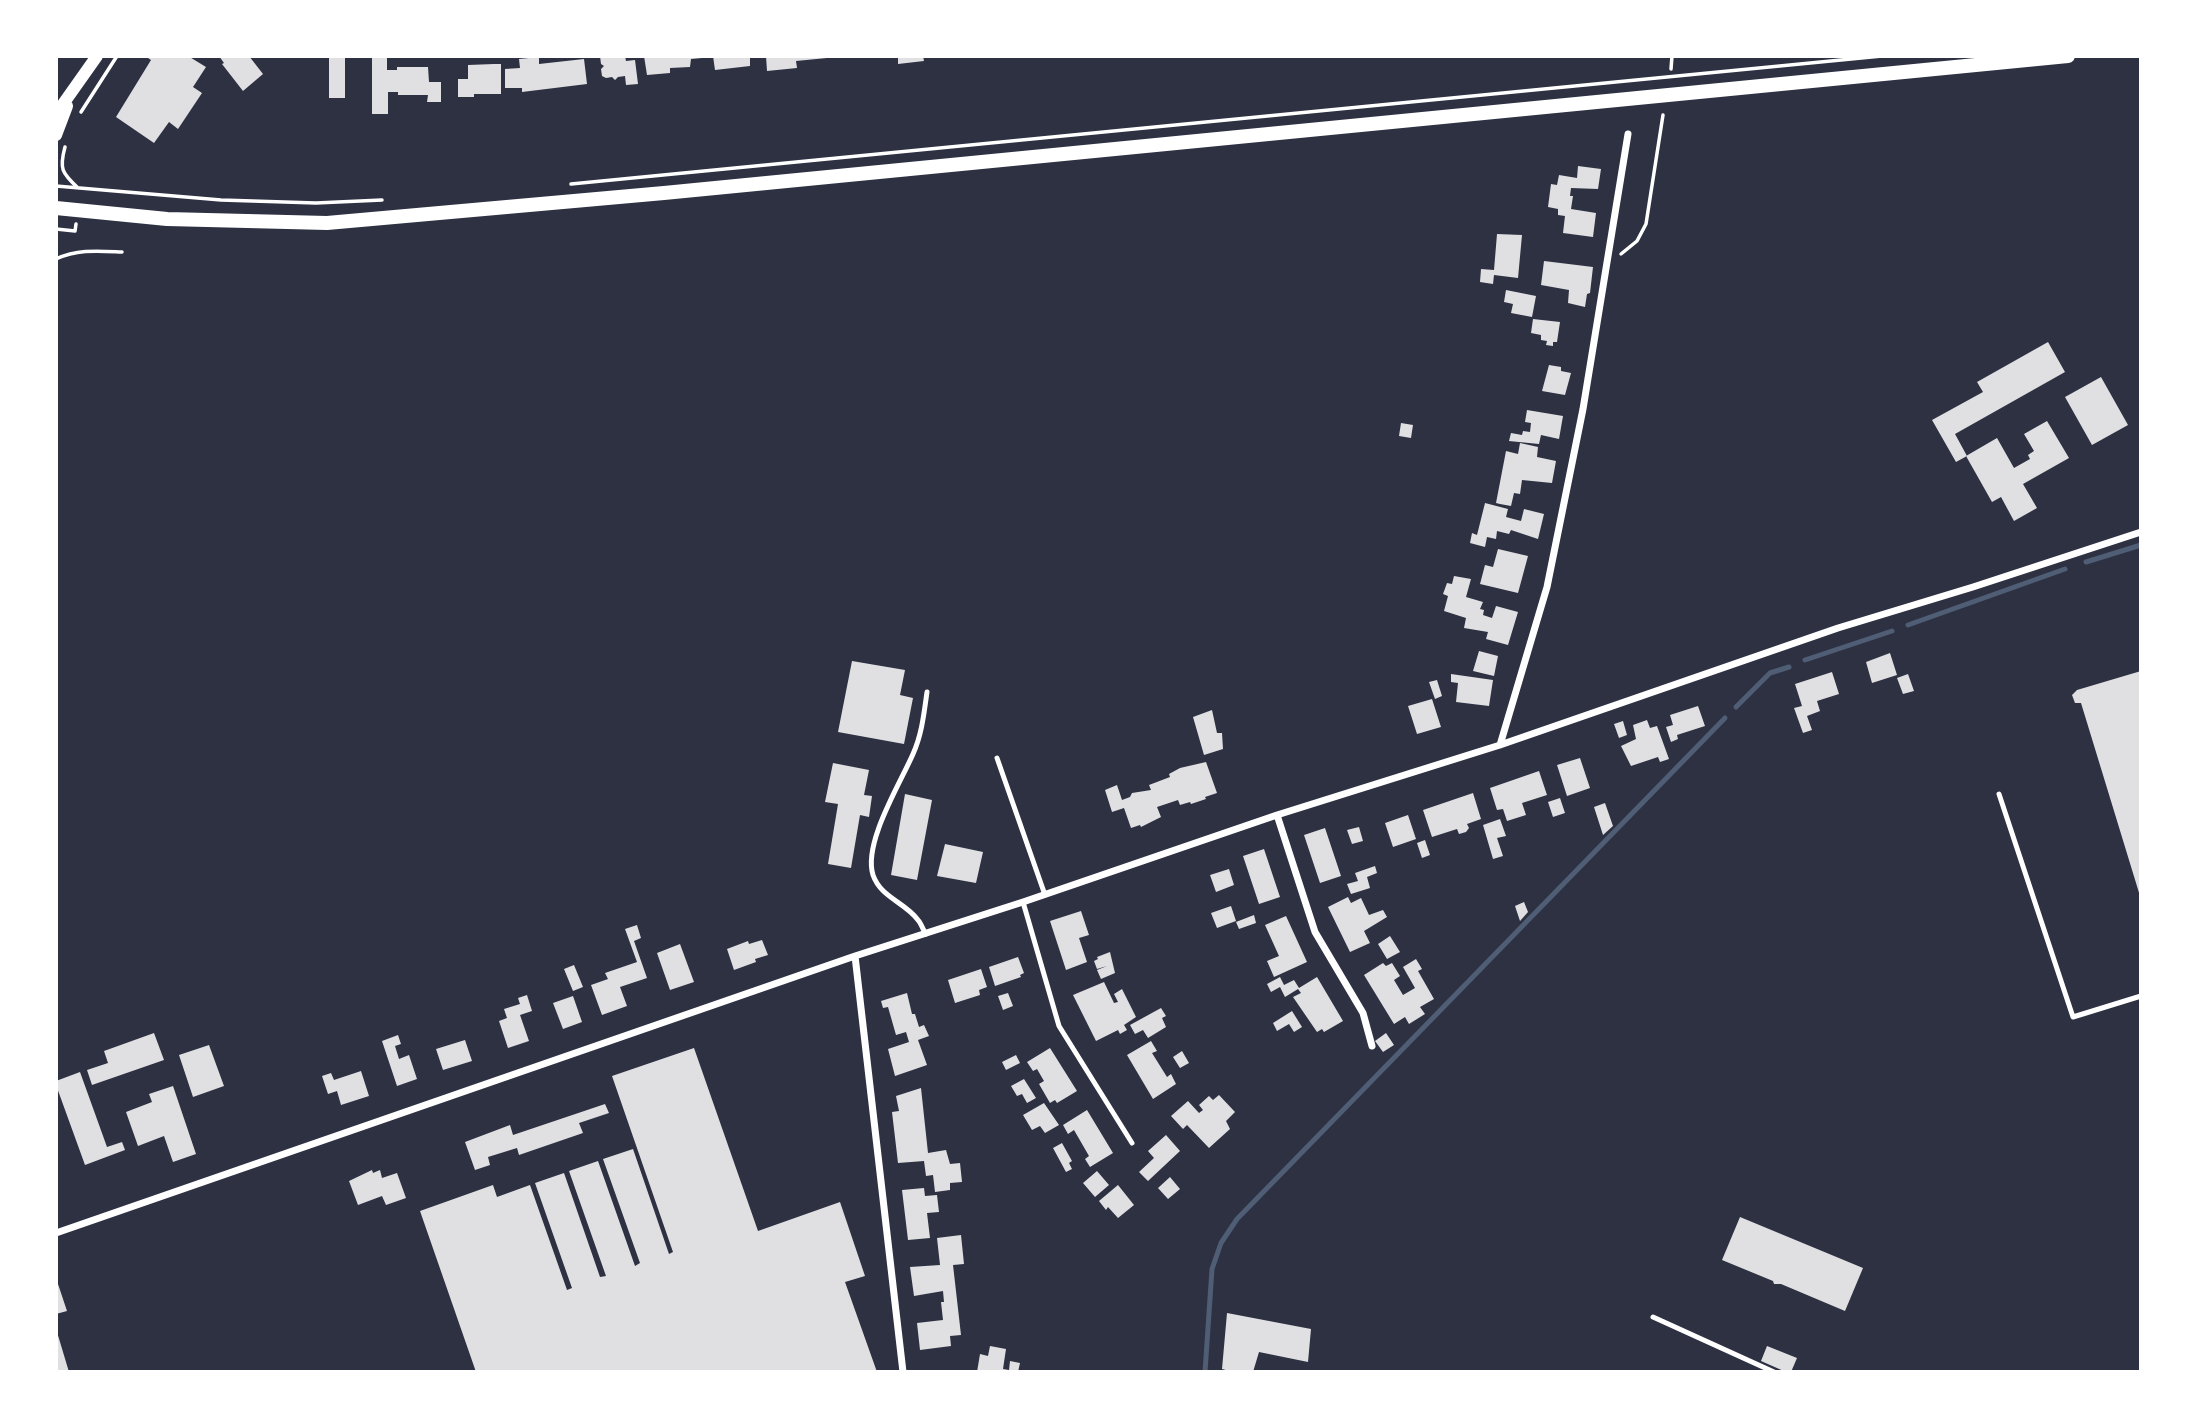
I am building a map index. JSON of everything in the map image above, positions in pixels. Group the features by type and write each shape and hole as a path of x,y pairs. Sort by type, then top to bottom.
{"main road":[{"path":"56,208 167,219 327,223 664,193 2068,56"}],"street":[{"path":"56,114 97,56"},
{"path":"61,138 71,95"},
{"path":"1500,745 1547,587 1583,409 1628,134"},
{"path":"56,1233 855,956 1045,895 1278,815 1500,745 1838,628 2141,532"},
{"path":"1278,815 1315,932 1363,1013 1372,1046"},
{"path":"855,956 906,1371"}],"lane":[{"path":"926,934 919,920 881,890 871,866 873,849 890,799 913,754 922,728 927,692"},
{"path":"997,758 1045,895"},
{"path":"1999,794 2073,1017 2141,996"},
{"path":"1023,902 1059,1026 1132,1143"},
{"path":"1653,1317 1774,1372"}],"path":[{"path":"76,120 117,56"},
{"path":"1671,69 1672,56"},
{"path":"570,184 1882,56"},
{"path":"1608,263 1637,241 1646,224 1663,115"},
{"path":"61,138 64,176 80,190"},
{"path":"56,186 221,200 316,203 392,200"},
{"path":"56,259 69,253 121,252"}],"building":[{"path":"145,56 188,56 206,67 193,87 202,93 178,129 169,122 154,143 116,117 151,60"},
{"path":"219,56 249,56 263,74 243,91"},
{"path":"329,56 345,56 345,98 329,98"},
{"path":"372,56 387,56 387,70 397,70 397,67 428,67 429,82 441,82 441,102 427,102 428,95 398,95 398,92 388,92 388,114 372,114"},
{"path":"600,56 625,56 626,61 635,60 638,84 626,85 625,76 615,80 602,76 601,69 604,66"},
{"path":"644,56 702,58 691,59 690,67 670,68 670,73 647,75"},
{"path":"713,56 755,58 750,58 750,66 715,70"},
{"path":"766,56 827,58 796,61 797,68 767,71"},
{"path":"898,56 923,56 924,61 898,64"},
{"path":"539,57 539,64 584,59 587,84 522,92 522,88 505,88 505,69 520,68 519,59"},
{"path":"501,64 501,94 458,97 458,79 468,79 468,65"},
{"path":"1578,166 1601,169 1598,189 1571,188 1570,196 1573,196 1571,209 1596,213 1593,237 1563,233 1565,216 1558,215 1558,209 1548,207 1551,184 1557,185 1559,175 1577,178"},
{"path":"1497,234 1522,235 1518,278 1494,275 1493,284 1480,282 1481,269 1494,270"},
{"path":"1544,261 1593,267 1590,293 1587,294 1585,307 1568,303 1569,290 1541,285"},
{"path":"1506,290 1536,296 1532,317 1511,313 1513,304 1504,302"},
{"path":"1533,319 1560,322 1557,342 1553,342 1553,346 1546,345 1547,341 1541,340 1541,335 1531,333"},
{"path":"2048,342 2065,372 1955,434 1967,456 1956,462 1932,420 1983,392 1977,382"},
{"path":"1549,365 1561,367 1561,371 1571,373 1565,395 1542,391"},
{"path":"2101,377 2128,425 2092,445 2065,397"},
{"path":"1527,410 1563,416 1559,439 1541,435 1539,444 1509,441 1511,433 1522,435 1523,431 1530,432 1531,423 1525,422"},
{"path":"2047,421 2069,458 2023,484 2037,508 2014,521 2001,497 1992,502 1966,456 1997,438 2014,468 2030,459 2028,455 2034,451 2024,434"},
{"path":"1401,423 1413,425 1411,438 1399,436"},
{"path":"1520,443 1538,447 1537,457 1556,461 1552,483 1522,480 1520,494 1514,493 1511,506 1496,503 1506,451 1518,454"},
{"path":"1485,503 1508,509 1506,517 1521,521 1524,509 1544,514 1538,539 1511,530 1509,534 1497,531 1496,539 1487,537 1485,547 1470,543 1472,533 1477,535"},
{"path":"1498,549 1528,556 1518,593 1480,584 1485,565 1493,567"},
{"path":"1454,576 1471,579 1466,597 1483,602 1480,609 1484,610 1483,615 1492,618 1496,606 1518,612 1508,645 1486,639 1488,632 1464,628 1466,618 1444,611 1448,596 1443,594 1447,583 1452,584"},
{"path":"1479,651 1498,656 1494,676 1473,671"},
{"path":"1890,653 1897,675 1872,683 1866,662"},
{"path":"852,661 905,670 900,695 913,698 904,744 838,732"},
{"path":"2141,671 2140,896 2081,703 2075,703 2072,695 2077,690"},
{"path":"1832,672 1839,694 1817,701 1820,711 1807,716 1812,730 1803,733 1794,708 1802,706 1795,684"},
{"path":"1451,674 1493,680 1489,706 1456,702 1458,683 1451,682"},
{"path":"1908,674 1914,691 1903,694 1897,678"},
{"path":"1437,680 1442,696 1435,699 1429,682"},
{"path":"1432,699 1441,727 1417,734 1408,706"},
{"path":"1698,706 1705,726 1677,735 1678,739 1671,742 1666,727 1673,725 1670,715"},
{"path":"1212,710 1217,733 1222,733 1223,749 1204,755 1193,717"},
{"path":"1647,720 1650,728 1657,726 1669,759 1660,762 1658,757 1631,766 1621,746 1636,739 1633,725"},
{"path":"1623,721 1627,735 1619,738 1614,724"},
{"path":"1580,758 1590,788 1567,796 1557,765"},
{"path":"1206,762 1217,793 1205,797 1206,799 1180,805 1178,800 1157,807 1161,817 1141,827 1131,828 1124,808 1112,812 1105,790 1117,785 1122,800 1130,797 1132,793 1151,790 1149,785 1170,777 1169,774 1180,768"},
{"path":"833,763 869,770 864,795 872,796 869,817 860,815 851,868 828,864 838,804 825,802"},
{"path":"1539,771 1547,795 1522,803 1526,815 1507,821 1503,809 1497,810 1490,788"},
{"path":"1473,793 1481,819 1467,824 1469,828 1466,832 1459,834 1457,829 1432,837 1423,810"},
{"path":"905,794 932,800 917,880 891,875"},
{"path":"1560,798 1565,813 1553,817 1548,802"},
{"path":"1605,803 1613,826 1603,835 1594,807"},
{"path":"1408,815 1416,839 1393,847 1385,823"},
{"path":"1500,819 1506,836 1497,838 1503,856 1493,859 1483,825"},
{"path":"1359,827 1363,841 1352,844 1347,830"},
{"path":"1325,828 1341,876 1320,883 1304,835"},
{"path":"1425,840 1430,855 1422,858 1417,843"},
{"path":"945,844 983,852 976,883 937,876"},
{"path":"1264,849 1280,897 1259,904 1243,856"},
{"path":"1375,866 1377,873 1367,877 1370,888 1351,894 1347,884 1358,881 1355,873"},
{"path":"1229,869 1234,885 1216,892 1210,875"},
{"path":"1348,897 1351,903 1361,898 1369,915 1383,910 1387,917 1364,931 1370,943 1350,952 1328,907"},
{"path":"1524,902 1528,912 1520,921 1515,906"},
{"path":"1231,906 1236,921 1217,928 1211,913"},
{"path":"1081,911 1089,935 1079,938 1087,962 1066,970 1050,921"},
{"path":"1254,915 1256,923 1239,929 1236,922"},
{"path":"1286,916 1307,962 1274,977 1267,961 1279,956 1265,925"},
{"path":"637,925 641,938 634,941 647,978 620,987 627,1006 602,1015 591,985 608,979 605,973 637,962 625,929"},
{"path":"1390,936 1400,952 1387,959 1378,944"},
{"path":"762,940 768,955 734,970 727,949 748,941 749,944"},
{"path":"680,944 694,982 670,990 657,953"},
{"path":"1110,952 1115,973 1101,979 1097,970 1107,966 1097,969 1094,961"},
{"path":"1018,957 1024,973 1021,977 995,986 989,967"},
{"path":"1416,959 1422,969 1418,971 1434,999 1420,1007 1425,1014 1409,1024 1405,1017 1394,1024 1364,975 1383,963 1386,966 1392,963 1400,976 1394,980 1403,995 1415,988 1403,967"},
{"path":"574,965 583,987 573,991 564,969"},
{"path":"981,969 987,987 979,990 980,995 955,1003 948,980"},
{"path":"1280,977 1284,985 1294,980 1299,988 1317,977 1343,1021 1324,1032 1322,1029 1317,1032 1293,997 1301,993 1298,989 1285,997 1280,987 1271,992 1267,984"},
{"path":"1104,982 1114,1003 1118,1002 1114,994 1122,989 1136,1017 1124,1025 1127,1030 1120,1034 1118,1030 1096,1041 1073,995"},
{"path":"907,993 912,1014 915,1014 919,1027 924,1025 929,1036 918,1040 927,1065 895,1076 888,1049 909,1042 906,1032 896,1035 888,1007 883,1008 881,1001"},
{"path":"1008,993 1013,1006 1003,1010 998,996"},
{"path":"527,995 532,1011 520,1015 529,1041 508,1048 499,1021 507,1018 504,1009 520,1004 518,998"},
{"path":"573,996 582,1022 563,1029 553,1003"},
{"path":"1161,1008 1166,1016 1162,1018 1166,1027 1148,1038 1143,1030 1135,1034 1130,1025"},
{"path":"1292,1011 1302,1027 1294,1032 1289,1024 1277,1031 1273,1023"},
{"path":"154,1033 164,1060 92,1085 87,1070 108,1063 104,1051"},
{"path":"1386,1033 1394,1045 1383,1052 1375,1041"},
{"path":"398,1035 401,1044 395,1046 399,1059 409,1055 417,1079 397,1086 382,1041"},
{"path":"465,1040 472,1061 443,1070 436,1049"},
{"path":"1151,1041 1157,1051 1152,1053 1167,1077 1171,1074 1176,1084 1153,1099 1127,1055"},
{"path":"209,1045 224,1086 193,1097 179,1055"},
{"path":"694,1048 758,1231 840,1202 865,1276 845,1282 877,1372 476,1372 420,1211 493,1185 497,1197 530,1185 567,1290 572,1288 535,1183 564,1173 600,1277 606,1276 569,1171 598,1161 635,1266 640,1263 603,1159 633,1149 669,1254 673,1252 612,1076"},
{"path":"1050,1048 1077,1091 1057,1103 1055,1100 1050,1103 1039,1084 1044,1081 1037,1069 1033,1071 1027,1062"},
{"path":"1182,1051 1189,1063 1180,1068 1173,1057"},
{"path":"1016,1055 1020,1063 1006,1070 1002,1062"},
{"path":"361,1071 369,1096 341,1105 337,1091 328,1094 322,1076 331,1073 334,1080"},
{"path":"80,1072 107,1147 122,1142 125,1150 85,1165 56,1085 56,1081"},
{"path":"1024,1079 1036,1098 1027,1103 1022,1094 1017,1096 1011,1086"},
{"path":"173,1086 196,1154 173,1162 164,1136 138,1146 126,1112 152,1102 149,1094"},
{"path":"921,1088 928,1153 946,1150 950,1164 960,1163 962,1182 950,1183 950,1190 935,1192 933,1175 926,1176 924,1161 898,1163 892,1112 899,1111 896,1096"},
{"path":"1219,1095 1235,1112 1226,1121 1230,1129 1209,1148 1187,1125 1183,1129 1171,1116 1188,1101 1199,1113 1203,1110 1199,1105 1209,1096 1213,1100"},
{"path":"1044,1103 1059,1125 1045,1133 1040,1126 1032,1130 1023,1115"},
{"path":"605,1104 609,1113 579,1123 583,1133 519,1155 517,1148 488,1157 490,1165 475,1170 465,1142 510,1125 513,1135"},
{"path":"1087,1110 1113,1153 1090,1167 1085,1159 1089,1156 1074,1130 1068,1134 1063,1125"},
{"path":"1166,1135 1180,1151 1148,1181 1139,1172 1154,1158 1148,1151"},
{"path":"1062,1143 1072,1161 1069,1163 1072,1169 1066,1172 1053,1148"},
{"path":"372,1170 373,1173 380,1170 382,1178 397,1173 406,1198 386,1205 382,1196 358,1205 349,1181"},
{"path":"1097,1171 1109,1185 1095,1197 1083,1183"},
{"path":"1170,1177 1180,1189 1168,1199 1158,1188"},
{"path":"1118,1185 1134,1205 1118,1218 1099,1201"},
{"path":"924,1188 925,1196 937,1195 939,1212 927,1213 930,1238 908,1240 902,1190"},
{"path":"1740,1217 1863,1268 1845,1311 1781,1284 1774,1284 1773,1281 1722,1260"},
{"path":"961,1235 964,1264 953,1265 961,1335 950,1336 951,1346 920,1350 917,1323 943,1320 943,1291 914,1296 910,1267 940,1265 937,1238"},
{"path":"56,1278 67,1311 56,1314"},
{"path":"1227,1313 1311,1329 1308,1362 1259,1352 1253,1372 1222,1369"},
{"path":"57,1332 69,1372 56,1372"},
{"path":"990,1346 1006,1349 1003,1369 1009,1370 1010,1361 1020,1363 1018,1372 977,1372 980,1354 988,1356"},
{"path":"1767,1346 1797,1358 1791,1372 1761,1361"}],"waterway":[{"path":"2086,562 2141,545"},
{"path":"1908,625 2065,569"},
{"path":"1805,660 1892,631"},
{"path":"1736,707 1770,673 1789,667"},
{"path":"1205,1372 1212,1269 1221,1243 1237,1219 1725,718"}]}
